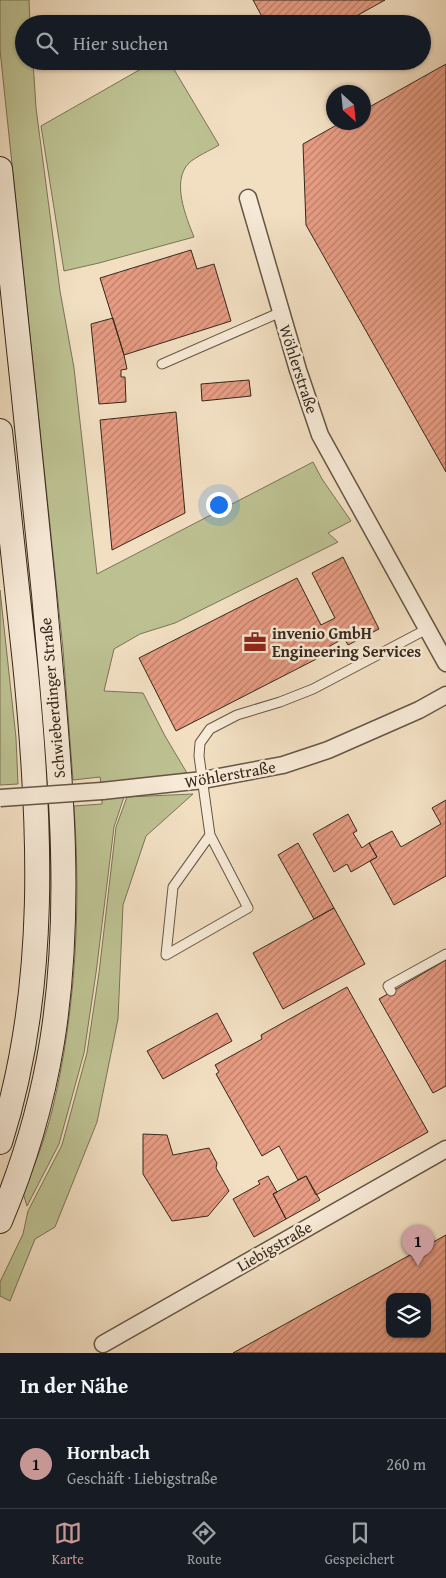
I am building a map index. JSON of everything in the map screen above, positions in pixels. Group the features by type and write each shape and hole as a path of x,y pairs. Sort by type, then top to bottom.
{"main road":[{"name":"Schwieberdinger Straße","path":"0,169 30,452 57,739 64,855 62,947 52,1042 40,1100 17,1181 0,1221"},
{"name":"Schwieberdinger Straße","path":"0,431 33,748 38,856 34,946 25,1039 14,1095 0,1142"}],"street":[{"name":"Wöhlerstraße","path":"248,198 298,370 320,435 446,663"},
{"name":"Wöhlerstraße","path":"0,798 102,791 203,780 283,765 328,750 418,710 446,695"},
{"name":"Liebigstraße","path":"103,1344 446,1149"}],"lane":[{"name":"Wöhlerstraße","path":"162,364 281,312"},
{"path":"210,835 173,887 166,955 248,908 210,835 199,756 200,743 210,729 237,715 280,702 313,689 427,629"},
{"path":"392,991 388,986 446,954"}],"green space":[{"path":"0,0 29,0 30,15 15,15 15,70 34,70 36,108 60,291 74,368 97,574 313,462 322,479 351,521 328,533 338,542 175,623 140,634 114,649 104,691 143,693 187,773 101,783 100,777 73,780 63,649 0,50"},
{"path":"139,70 174,70 219,145 189,163 181,179 184,210 194,237 64,271 41,126"},
{"path":"0,590 16,738 18,784 0,785"},
{"path":"193,794 146,836 123,905 118,1019 97,1122 55,1227 35,1239 10,1301 0,1296 0,1282 23,1234 28,1211 62,1145 87,1053 99,973 116,827 127,797"},
{"path":"124,797 114,827 84,1053 59,1144 27,1206 23,1193 39,1153 52,1111 67,1036 75,959 77,882 74,806 102,804 102,798"}],"building":[{"path":"253,0 385,0 358,15 261,15"},
{"path":"446,64 446,472 306,225 303,144 328,130 371,130 371,106"},
{"path":"191,250 197,269 214,264 231,321 124,355 100,278"},
{"path":"113,318 127,369 121,370 121,377 125,377 126,402 99,404 91,324"},
{"path":"249,380 251,396 202,401 201,384"},
{"path":"176,412 185,513 112,550 100,420"},
{"name":"invenio GmbH Engineering Services","path":"343,557 379,629 348,645 344,638 330,646 332,651 176,731 139,658 297,578 321,625 335,618 312,573"},
{"path":"446,800 446,876 394,905 370,861 377,857 369,843 392,831 401,847 441,824 432,808"},
{"path":"348,814 357,831 353,833 362,848 369,843 377,857 351,872 347,864 334,872 313,834"},
{"path":"298,843 334,908 314,919 278,855"},
{"path":"334,908 365,964 283,1009 253,953"},
{"path":"446,960 446,1086 433,1093 379,999"},
{"path":"347,987 428,1132 316,1195 306,1176 298,1180 279,1146 262,1156 216,1074 219,1072 215,1065 262,1039 261,1035"},
{"path":"217,1013 232,1041 163,1079 147,1051"},
{"path":"143,1134 167,1135 173,1155 209,1148 217,1163 216,1168 229,1191 208,1216 172,1221 143,1174"},
{"path":"268,1176 277,1192 273,1194 286,1219 254,1237 233,1199 260,1184 258,1181"},
{"path":"306,1176 320,1200 286,1219 273,1194"},
{"path":"446,1235 446,1353 233,1353"}],"place":[{"name":"invenio GmbH Engineering Services","path":"255,642"},
{"name":"Hornbach","path":"418,1266"}]}
